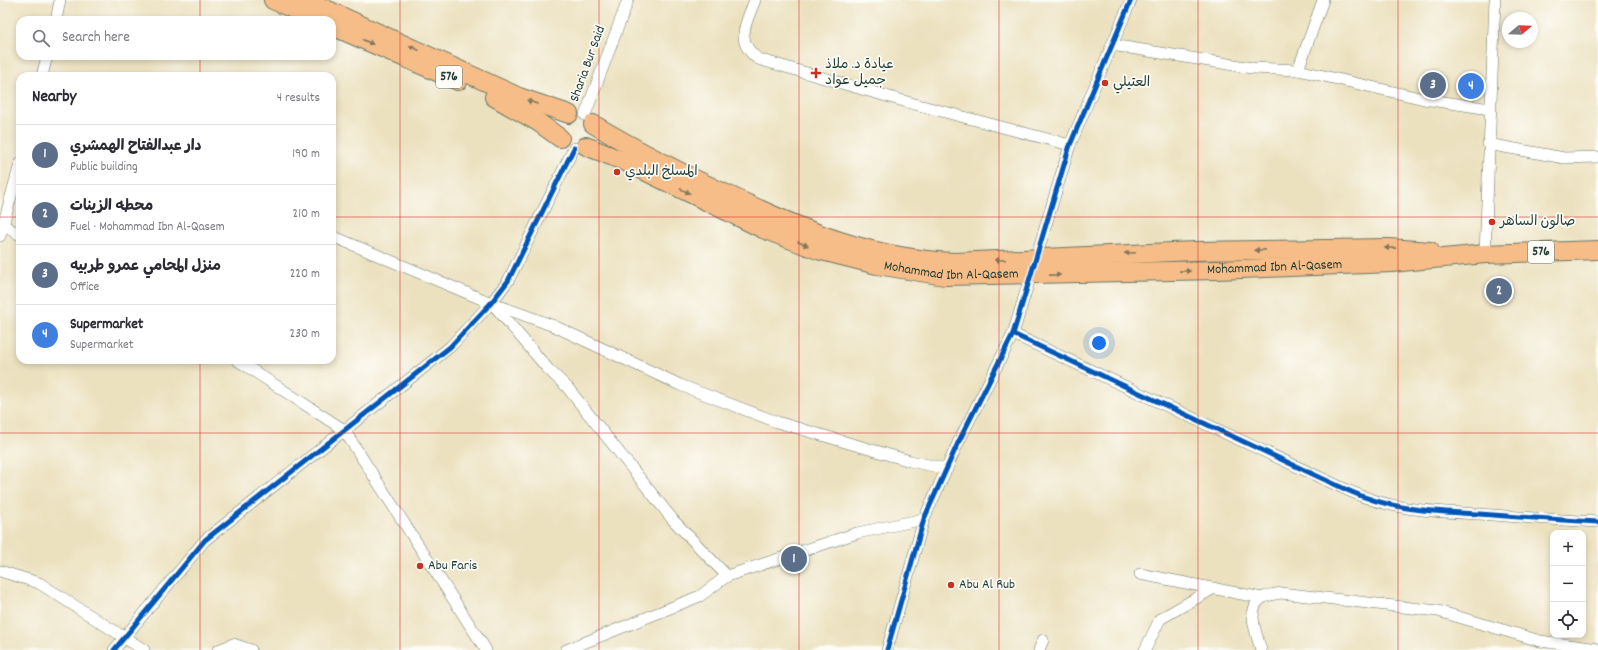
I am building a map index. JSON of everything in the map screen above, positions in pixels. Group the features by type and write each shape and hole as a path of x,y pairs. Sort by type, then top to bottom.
{"main road":[{"path":"273,0 308,16"},
{"name":"Mohammad Ibn Al-Qasem","path":"306,0 519,97 583,118 644,155 760,210 832,240 892,255 929,261 955,262 1194,251 1389,248 1485,254"},
{"name":"Mohammad Ibn Al-Qasem","path":"336,28 497,98 573,144 628,163 763,228 818,250 877,265 945,276 1030,275 1217,270 1391,263 1485,254 1598,250"},
{"path":"564,117 583,118 593,136 573,144 559,127 564,117"}],"street":[{"path":"57,16 60,0"},
{"name":"Sharia Bur Said","path":"583,118 628,0"},
{"path":"755,0 745,24 743,39 751,53 758,58 922,107 1070,145"},
{"path":"888,650 924,519 946,469 1013,334 1070,145 1131,0"},
{"path":"1298,70 1323,0"},
{"path":"1485,254 1488,144 1495,0"},
{"path":"1112,45 1252,68 1298,70 1424,99 1490,109"},
{"path":"43,72 46,60"},
{"path":"114,650 205,540 450,347 491,303 508,281 573,144"},
{"path":"1488,144 1564,158 1598,157"},
{"path":"0,236 2,224 16,177"},
{"path":"2,224 16,233"},
{"path":"336,238 491,303 554,326 680,386 777,422 910,461 946,469"},
{"path":"491,303 548,369 567,387 673,520 727,576"},
{"path":"1013,334 1347,490 1376,502 1401,508 1434,513 1598,522"},
{"path":"243,364 344,430 442,586 486,650"},
{"path":"566,650 700,596 727,576 857,533 924,519"},
{"path":"0,571 39,583 125,636 144,650"},
{"path":"1140,574 1262,598 1280,593 1438,611 1540,642 1598,649"},
{"path":"1145,650 1160,620 1214,588"},
{"path":"1261,650 1253,617 1257,603 1262,598"},
{"path":"218,650 233,644 250,650"}],"cycle path":[{"path":"887,650 924,519 958,443 1013,334 1070,145 1131,0"},
{"path":"114,650 205,540 450,347 491,303 508,281 574,148"},
{"path":"1013,334 1364,497 1396,506 1428,511 1598,522"}],"place":[{"name":"عيادة د. ملاذ جميل عواد","path":"816,73"},
{"name":"العتيلي","path":"1105,83"},
{"name":"منزل المحامي عمرو طربيه","path":"1433,85"},
{"name":"Supermarket","path":"1471,86"},
{"name":"المسلخ البلدي","path":"617,172"},
{"name":"صالون الساهر","path":"1492,222"},
{"name":"محطه الزينات","path":"1499,291"},
{"name":"دار عبدالفتاح الهمشري","path":"794,559"},
{"name":"Abu Faris","path":"420,566"},
{"name":"Abu Al Rub","path":"951,585"}]}
